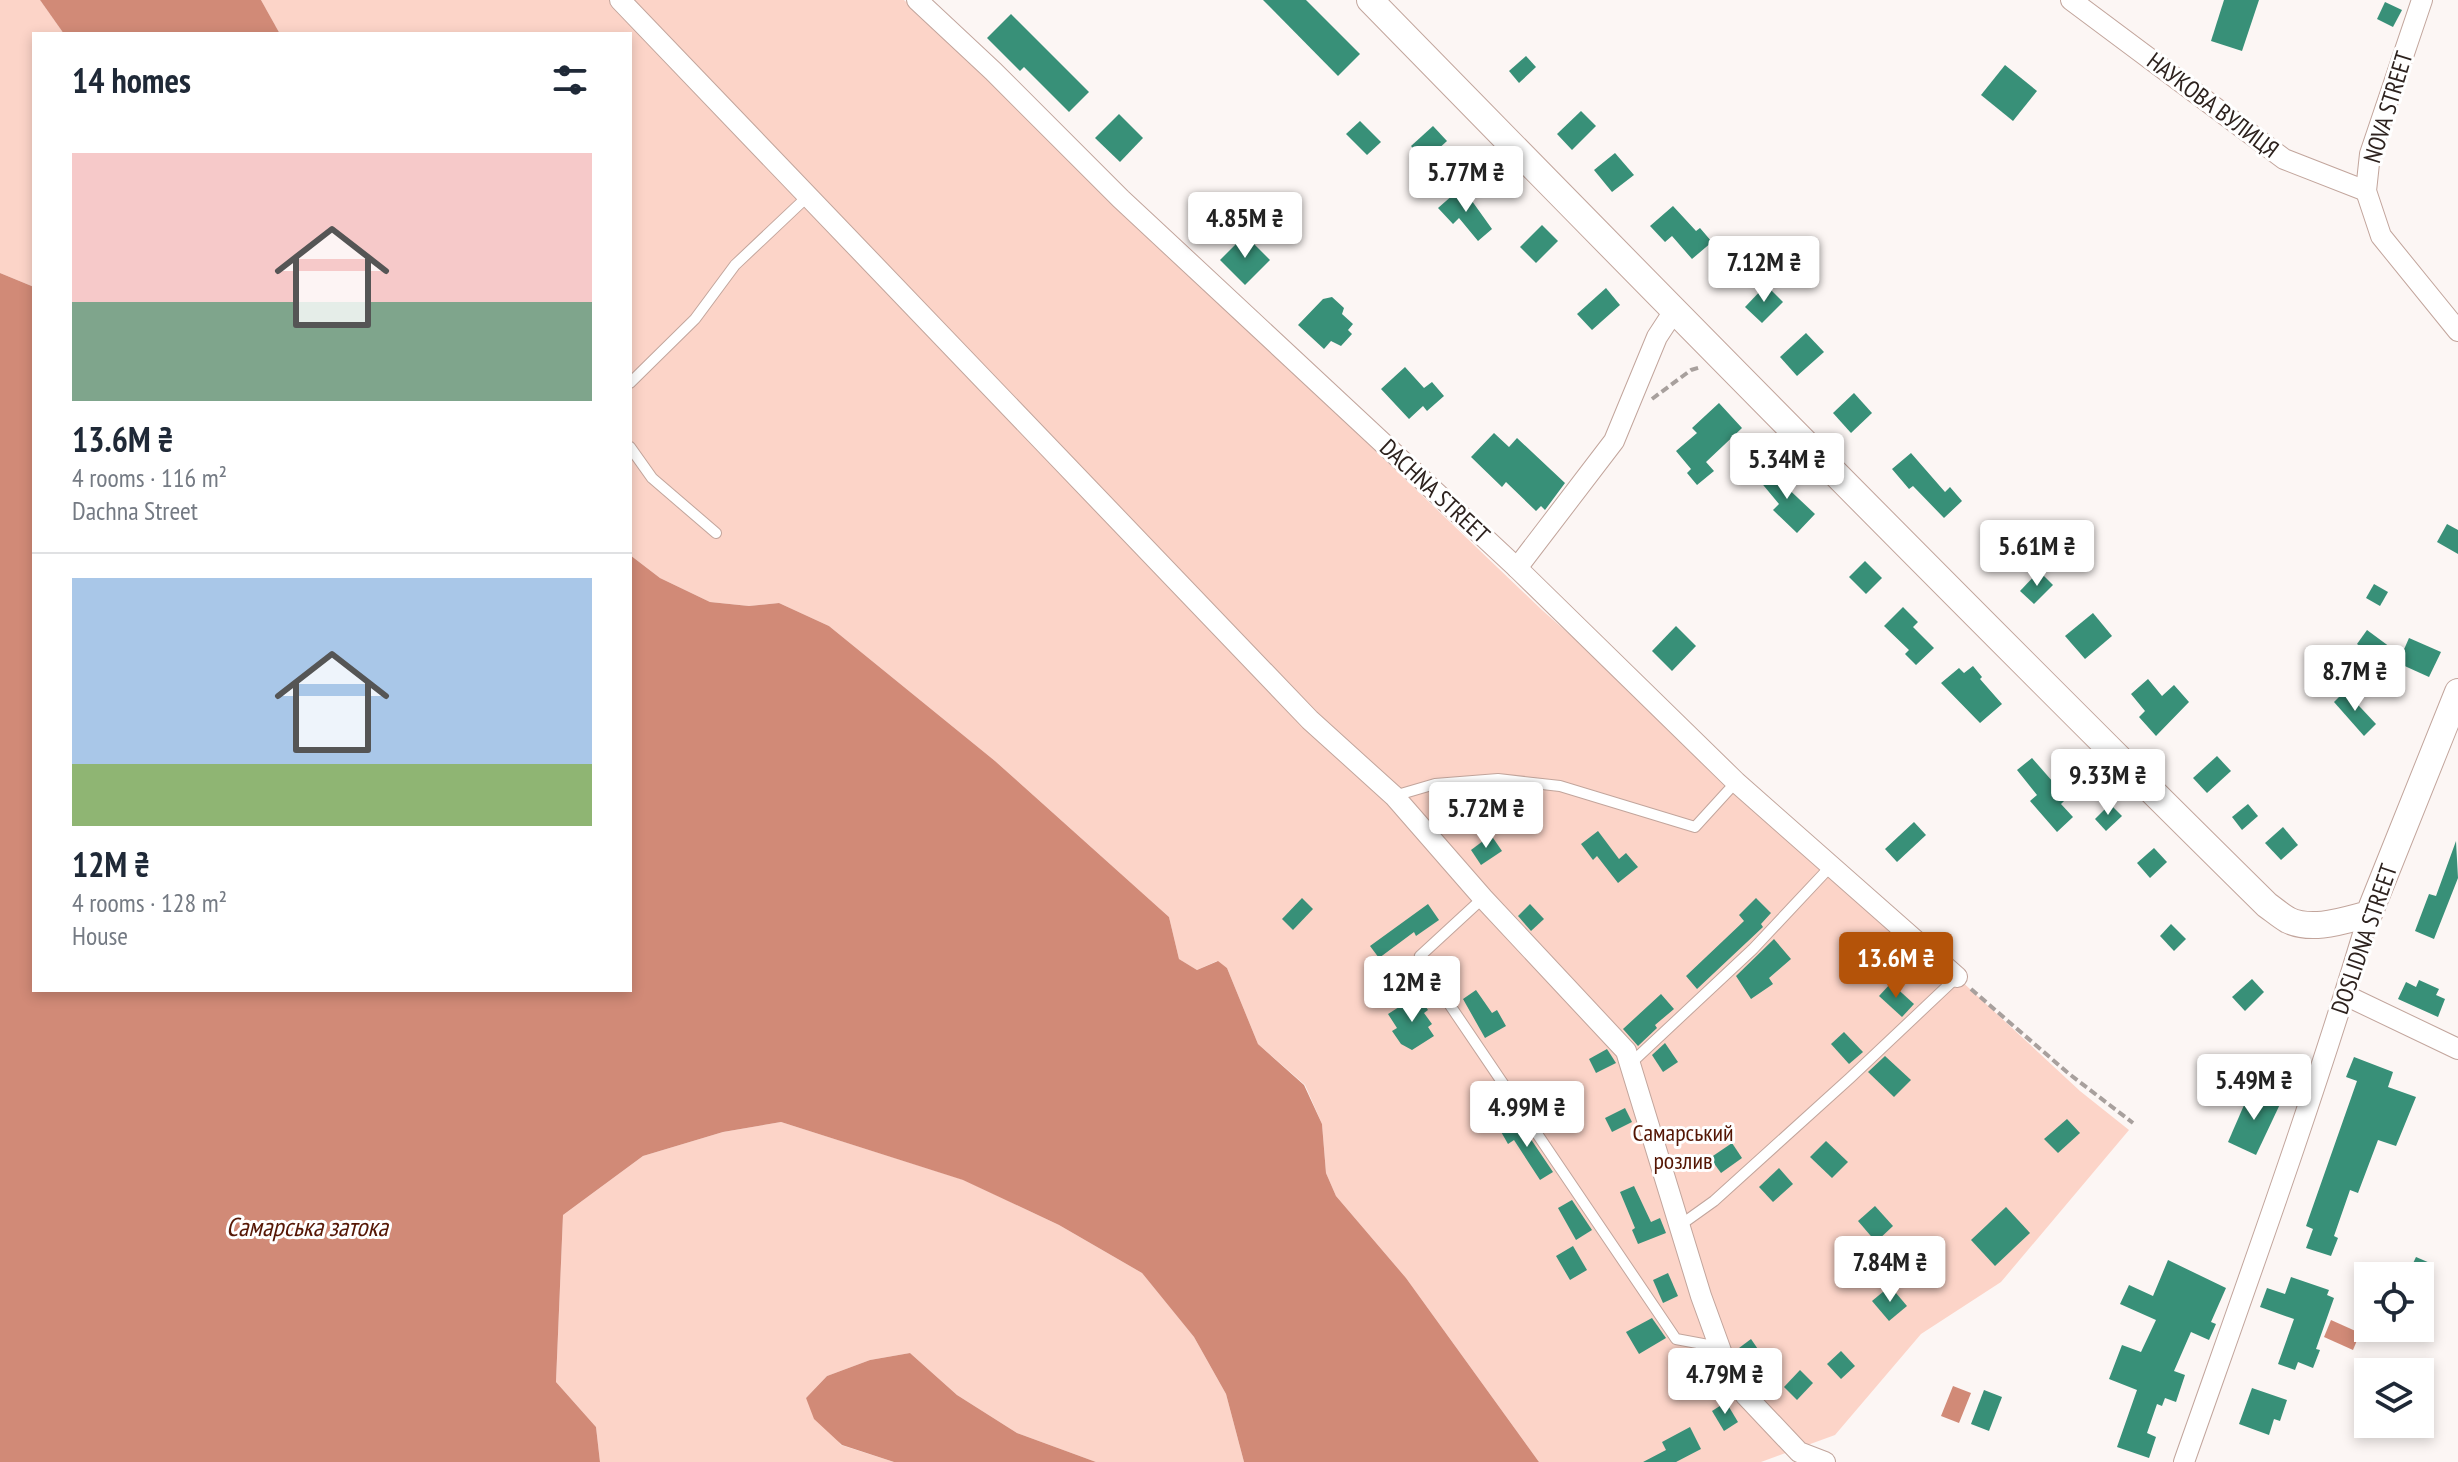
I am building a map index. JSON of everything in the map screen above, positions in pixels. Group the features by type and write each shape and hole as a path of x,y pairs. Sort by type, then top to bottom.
{"street":[{"path":"620,0 1310,720 1394,796 1483,898 1626,1051 1679,1226 1729,1373 1746,1396 1799,1452 1825,1462"},
{"name":"DACHNA STREET","path":"917,0 1121,199 1517,568 1736,782 1957,977"},
{"path":"1370,0 1727,365 2267,905 2290,921 2311,925 2369,914"},
{"name":"НАУКОВА ВУЛИЦЯ","path":"2071,0 2284,159 2366,191"},
{"name":"NOVA STREET","path":"2422,0 2370,154 2366,191 2381,236 2458,331"},
{"path":"1517,568 1614,441 1657,337 1674,311"},
{"name":"DOSLIDNA STREET","path":"2184,1462 2278,1197 2369,914 2458,694"},
{"path":"2345,995 2458,1049"}],"lane":[{"path":"632,381 695,319 735,265 807,197"},
{"path":"632,450 652,478 716,533"},
{"path":"1394,796 1435,784 1498,779 1560,786 1695,827 1736,782"},
{"path":"1630,1064 1753,949 1830,867"},
{"path":"1483,898 1420,956 1437,986 1676,1339 1719,1347"},
{"path":"1679,1226 1714,1201 1957,977"}],"path":[{"path":"1628,412 1651,401 1691,370 1727,365"},
{"path":"1957,977 2068,1073 2133,1123"}],"green space":[{"path":"0,0 40,0 63,32 32,32 32,286 0,273"},
{"name":"Самарський розлив","path":"261,0 904,0 1542,610 1957,977 2080,1091 2129,1130 2001,1282 1921,1334 1835,1435 1761,1462 1539,1462 1406,1278 1336,1196 1326,1173 1322,1124 1305,1085 1258,1044 1227,968 1217,961 1197,970 1179,959 1169,917 995,761 829,626 779,603 749,606 710,602 660,578 632,557 632,32 279,32"},
{"path":"781,1122 964,1180 1059,1225 1142,1273 1194,1337 1226,1394 1244,1462 1096,1462 1017,1433 957,1395 910,1353 870,1360 827,1376 806,1398 841,1445 894,1462 600,1462 596,1427 556,1382 563,1215 643,1156 723,1132"}],"water":[{"path":"40,0 261,0 279,32 63,32"},
{"name":"Самарська затока","path":"0,273 32,286 32,992 632,992 632,557 660,578 710,602 749,606 779,603 829,626 995,761 1169,917 1179,959 1197,970 1218,961 1227,968 1258,1044 1304,1085 1322,1124 1326,1173 1336,1196 1406,1278 1539,1462 1244,1462 1226,1394 1194,1337 1142,1273 1059,1225 963,1180 781,1122 723,1132 643,1156 563,1215 556,1382 596,1427 600,1462 0,1462"},
{"path":"2331,1320 2354,1330 2356,1342 2353,1350 2324,1337"},
{"path":"910,1353 957,1395 1017,1433 1096,1462 894,1462 842,1445 814,1419 806,1398 827,1376 870,1360"},
{"path":"1953,1386 1971,1393 1959,1423 1941,1416"}],"building":[{"path":"1263,0 1306,0 1360,54 1338,76"},
{"path":"2224,0 2259,0 2242,51 2211,41"},
{"path":"2385,2 2402,10 2393,27 2377,19"},
{"path":"1011,14 1089,92 1069,112 1024,67 1020,71 987,38"},
{"path":"1526,56 1536,67 1519,83 1509,71"},
{"path":"2005,65 2037,91 2013,121 1981,95"},
{"path":"1581,111 1596,126 1572,150 1557,134"},
{"path":"1119,114 1143,138 1120,162 1095,138"},
{"path":"1360,121 1381,142 1367,155 1346,134"},
{"path":"1433,126 1447,141 1425,161 1411,146"},
{"path":"1615,153 1634,175 1612,192 1594,170"},
{"path":"1462,187 1492,229 1478,241 1459,218 1453,224 1438,208"},
{"path":"1673,206 1696,231 1700,228 1712,242 1692,259 1672,236 1665,242 1650,226"},
{"path":"1542,225 1558,241 1536,263 1520,247"},
{"path":"1245,235 1270,260 1245,285 1220,260"},
{"path":"1766,285 1783,302 1762,323 1745,307"},
{"path":"1606,288 1620,305 1592,330 1577,314"},
{"path":"1332,297 1344,308 1342,314 1353,324 1348,330 1352,334 1341,346 1331,341 1324,349 1298,325 1323,299"},
{"path":"1806,333 1824,352 1797,376 1780,357"},
{"path":"1405,367 1424,388 1432,382 1444,396 1427,411 1423,406 1409,419 1381,389"},
{"path":"1854,393 1872,413 1851,433 1833,413"},
{"path":"1719,403 1742,428 1706,462 1714,471 1697,485 1687,473 1691,469 1676,451 1697,433 1692,428"},
{"path":"1494,433 1509,447 1517,438 1565,483 1545,510 1541,506 1536,511 1506,482 1502,487 1471,457"},
{"path":"1911,453 1945,492 1950,487 1962,501 1944,518 1913,486 1909,489 1892,469"},
{"path":"1776,466 1786,478 1781,482 1815,514 1797,533 1773,510 1779,504 1759,480"},
{"path":"2447,524 2458,530 2458,554 2437,542"},
{"path":"2000,534 2013,547 1995,565 1982,552"},
{"path":"1865,561 1882,578 1866,594 1849,577"},
{"path":"2039,571 2053,585 2034,604 2020,591"},
{"path":"2374,584 2388,592 2380,606 2366,598"},
{"path":"1903,607 1918,622 1913,627 1934,648 1916,665 1905,654 1909,650 1884,626"},
{"path":"2093,613 2112,636 2085,659 2065,636"},
{"path":"1676,626 1696,646 1672,671 1652,651"},
{"path":"2367,630 2390,647 2380,661 2357,644"},
{"path":"2409,638 2441,652 2429,677 2398,663"},
{"path":"1973,666 2002,704 1980,723 1941,683 1959,668 1964,673"},
{"path":"2148,679 2162,696 2174,685 2189,702 2156,736 2139,717 2145,711 2131,694"},
{"path":"2345,691 2376,724 2364,736 2334,702"},
{"path":"2217,756 2231,771 2207,793 2193,778"},
{"path":"2032,758 2067,798 2061,804 2073,817 2057,832 2030,801 2037,795 2017,770"},
{"path":"2110,804 2122,816 2106,831 2095,819"},
{"path":"2248,804 2258,816 2242,830 2232,817"},
{"path":"1914,822 1926,835 1897,862 1885,849"},
{"path":"2283,827 2298,845 2281,860 2265,843"},
{"path":"1598,831 1619,859 1626,853 1638,867 1618,883 1597,856 1593,860 1581,844"},
{"path":"1491,835 1502,851 1481,865 1471,850"},
{"path":"2456,841 2458,878 2434,939 2415,931 2429,894 2436,896"},
{"path":"2154,848 2167,862 2150,878 2137,863"},
{"path":"1302,898 1313,909 1293,930 1282,919"},
{"path":"1756,898 1771,913 1761,924 1763,927 1697,989 1686,976 1744,921 1739,915"},
{"path":"1428,904 1439,920 1416,936 1414,932 1379,958 1370,946"},
{"path":"1530,904 1544,919 1531,931 1518,916"},
{"path":"2171,924 2186,939 2174,951 2160,936"},
{"path":"1774,939 1791,959 1769,978 1773,984 1751,999 1736,976"},
{"path":"2252,979 2264,992 2245,1011 2232,997"},
{"path":"2419,980 2439,989 2436,995 2445,999 2438,1017 2398,999 2406,982 2416,987"},
{"path":"1891,983 1914,1004 1902,1017 1879,996"},
{"path":"1476,990 1492,1013 1497,1010 1506,1026 1485,1038 1463,999"},
{"path":"1661,994 1674,1009 1655,1025 1657,1028 1638,1046 1623,1029"},
{"path":"1418,995 1428,1010 1424,1013 1432,1024 1428,1027 1434,1036 1412,1050 1401,1044 1392,1031 1397,1028 1388,1014"},
{"path":"1844,1032 1863,1052 1849,1064 1831,1044"},
{"path":"1665,1043 1678,1062 1663,1072 1652,1055"},
{"path":"1607,1049 1616,1063 1596,1073 1589,1059"},
{"path":"1885,1056 1911,1080 1894,1097 1868,1072"},
{"path":"2354,1057 2393,1072 2388,1087 2416,1097 2396,1146 2378,1140 2358,1193 2350,1190 2334,1236 2338,1238 2331,1256 2306,1248 2313,1229 2306,1226 2357,1081 2346,1077"},
{"path":"2251,1089 2281,1102 2256,1155 2228,1142"},
{"path":"1625,1108 1632,1122 1612,1132 1605,1118"},
{"path":"2067,1119 2080,1133 2058,1153 2044,1139"},
{"path":"1518,1120 1553,1172 1540,1180 1514,1140 1508,1144 1500,1130"},
{"path":"1826,1141 1848,1162 1832,1178 1810,1157"},
{"path":"1732,1143 1742,1158 1721,1173 1710,1158"},
{"path":"1779,1168 1793,1184 1773,1202 1759,1187"},
{"path":"1634,1186 1651,1222 1660,1218 1666,1233 1638,1244 1620,1192"},
{"path":"1572,1200 1592,1230 1576,1240 1558,1208"},
{"path":"1875,1206 1893,1226 1876,1242 1858,1221"},
{"path":"2006,1207 2030,1233 1995,1266 1971,1240"},
{"path":"1573,1246 1587,1270 1570,1280 1556,1256"},
{"path":"2168,1260 2226,1288 2211,1322 2216,1324 2209,1340 2191,1332 2174,1371 2185,1375 2176,1402 2165,1398 2162,1406 2157,1404 2147,1433 2156,1437 2149,1458 2117,1447 2137,1390 2109,1379 2122,1345 2141,1352 2156,1320 2120,1304 2129,1285 2153,1296"},
{"path":"1668,1273 1678,1296 1663,1303 1653,1280"},
{"path":"2291,1277 2329,1290 2327,1295 2334,1298 2316,1349 2320,1350 2313,1368 2298,1362 2295,1370 2278,1364 2294,1319 2260,1307 2267,1288 2285,1294"},
{"path":"1890,1286 1907,1306 1889,1321 1872,1301"},
{"path":"1652,1318 1666,1338 1639,1354 1626,1332"},
{"path":"1751,1339 1764,1358 1744,1372 1735,1351"},
{"path":"1841,1351 1855,1366 1841,1379 1827,1364"},
{"path":"1800,1370 1813,1383 1797,1400 1784,1387"},
{"path":"2252,1388 2287,1400 2280,1421 2274,1419 2269,1435 2239,1424"},
{"path":"1984,1390 2002,1397 1989,1431 1971,1424"},
{"path":"1726,1402 1738,1422 1724,1431 1712,1411"},
{"path":"1690,1427 1701,1449 1676,1462 1643,1462 1666,1450 1662,1442"}]}
